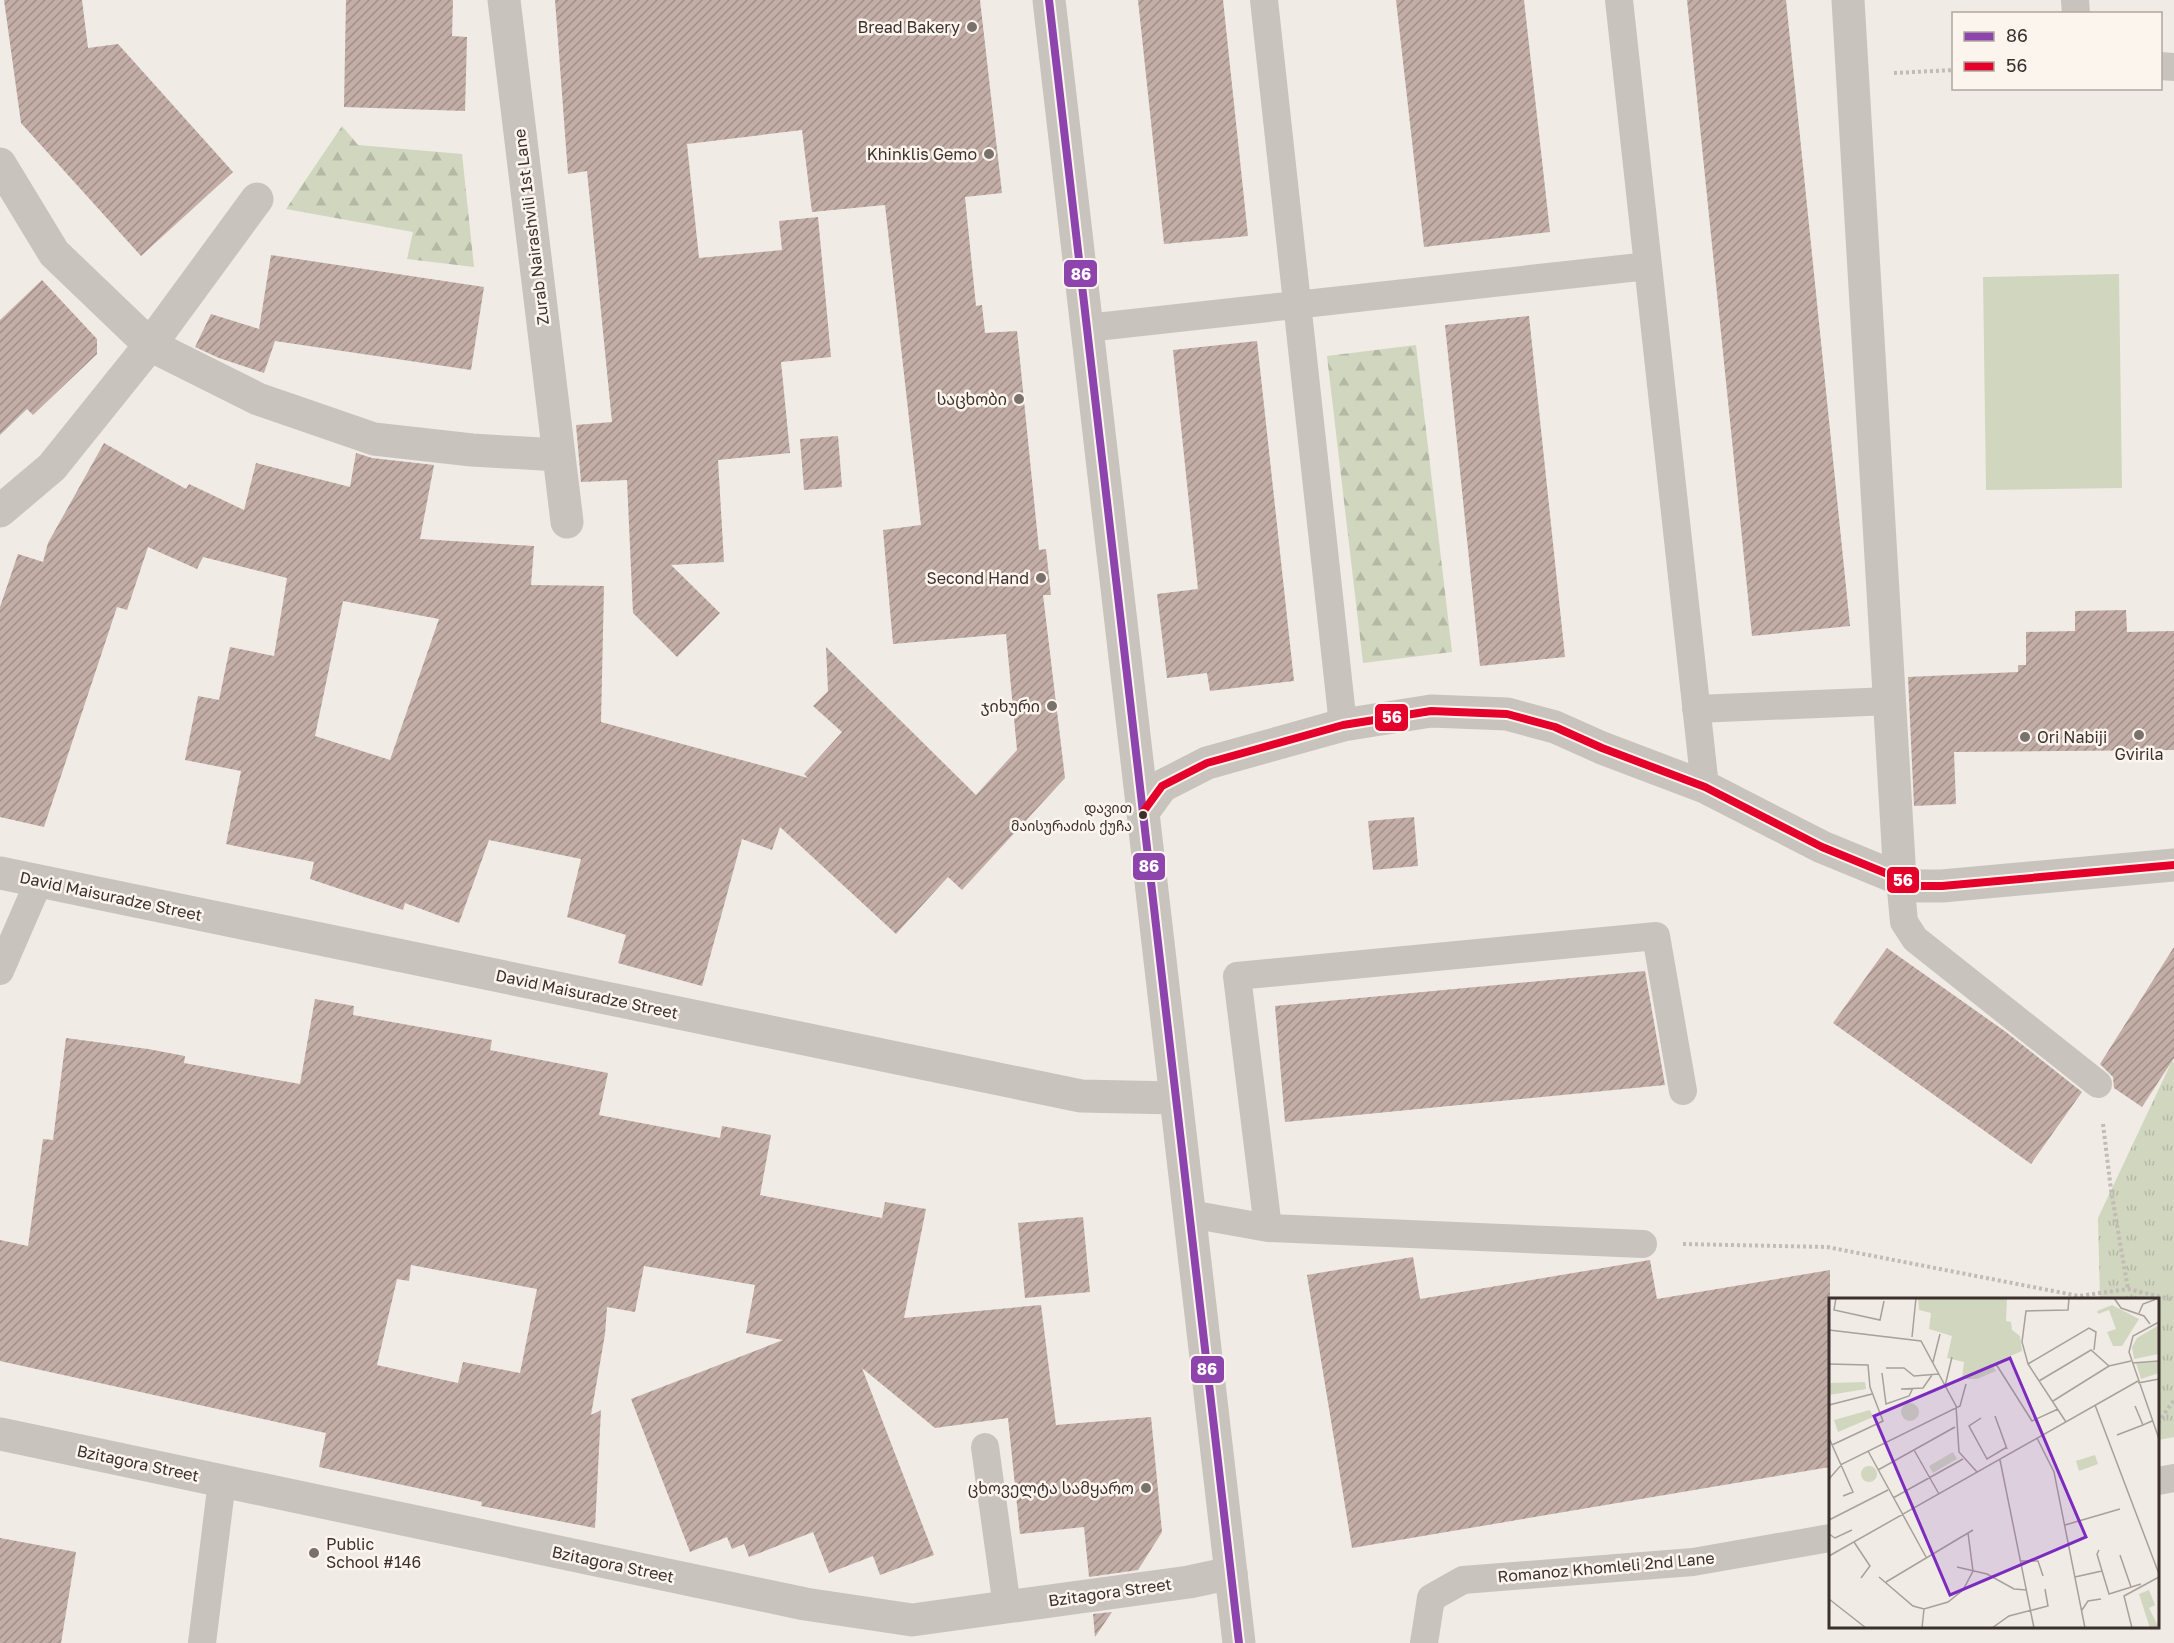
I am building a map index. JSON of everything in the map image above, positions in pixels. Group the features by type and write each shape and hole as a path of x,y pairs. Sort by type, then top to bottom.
{"street":[{"name":"Zurab Nairashvili 1st Lane","path":"504,0 567,522"},
{"path":"1049,0 1239,1643"},
{"path":"1848,0 1900,879"},
{"path":"0,164 54,253 150,345 258,399 374,439 472,450 558,455"},
{"path":"0,511 52,467 150,345 257,199"},
{"path":"1143,812 1162,786 1207,763 1343,725 1431,711 1507,714 1555,727 1602,748 1705,787 1822,848 1919,886 1942,886 2173,866"},
{"name":"David Maisuradze Street","path":"0,873 1081,1096 1176,1098"},
{"name":"Bzitagora Street","path":"0,1434 805,1605 912,1620 1189,1582 1231,1573"}],"lane":[{"path":"1264,0 1343,725"},
{"path":"1619,0 1705,787"},
{"path":"1087,328 1648,266"},
{"path":"1696,709 1890,701"},
{"path":"1900,879 1904,922 1914,939 2098,1084"},
{"path":"0,971 39,881"},
{"path":"1268,1228 1237,976 1656,936 1683,1091"},
{"path":"1190,1215 1268,1228 1643,1244"},
{"path":"985,1447 1006,1607"},
{"path":"2159,1481 2174,1478"},
{"path":"202,1643 222,1481"},
{"name":"Romanoz Khomleli 2nd Lane","path":"1424,1643 1431,1598 1463,1580 1693,1562 1829,1538"}],"path":[{"path":"1854,76 1952,70"},
{"path":"2098,1084 2111,1191 2128,1289"},
{"path":"1643,1244 1827,1247 2079,1296 2128,1289 2174,1300"},
{"path":"2159,1420 2174,1401"}],"green space":[{"path":"342,126 358,145 462,154 474,267 407,259 413,232 286,209"},
{"path":"2119,274 2122,488 1986,490 1983,277"},
{"path":"1416,345 1452,652 1363,663 1327,356"},
{"path":"2172,1061 2174,1063 2174,1437 2159,1440 2159,1298 2100,1298 2098,1218"}],"building":[{"path":"4,0 82,0 88,48 118,44 233,172 141,256 21,123"},
{"path":"346,0 453,0 452,36 467,37 465,111 344,107"},
{"path":"555,0 980,0 1002,193 965,197 976,306 982,305 985,333 1017,331 1039,550 1046,549 1051,595 1043,595 1065,778 962,890 948,877 896,934 780,827 772,850 742,839 702,986 618,963 626,935 567,917 581,859 489,840 459,923 405,903 403,910 310,879 314,862 226,844 241,771 185,760 198,696 219,700 230,647 274,656 287,578 203,557 197,569 148,547 127,610 117,607 44,827 0,817 0,607 18,554 43,562 48,543 104,443 186,489 189,484 244,510 256,463 350,487 356,453 372,458 434,465 420,539 534,546 531,585 604,586 601,722 808,778 804,774 842,732 813,706 828,691 826,647 976,795 1017,750 1006,634 893,644 883,530 921,525 885,205 812,212 802,130 687,144 699,258 782,250 779,221 818,217 831,357 781,362 790,453 718,460 724,562 671,565 720,613 677,657 633,613 627,480 581,482 576,425 612,422 587,171 568,174","holes":["343,601 439,619 390,760 315,736"]},
{"path":"1138,0 1223,0 1248,236 1164,244"},
{"path":"1396,0 1524,0 1550,232 1424,247"},
{"path":"1687,0 1786,0 1850,626 1752,636"},
{"path":"271,255 484,287 471,370 275,341 264,373 219,358 195,347 211,314 259,329"},
{"path":"42,280 97,339 97,354 33,415 27,409 0,435 0,320"},
{"path":"1529,316 1565,657 1480,666 1445,325"},
{"path":"1257,341 1294,681 1210,691 1207,673 1167,678 1157,594 1198,589 1173,350"},
{"path":"838,436 842,487 804,490 800,439"},
{"path":"2126,610 2127,632 2174,631 2174,750 1954,752 1956,804 1914,806 1908,677 2018,672 2018,665 2026,665 2026,632 2075,631 2075,611"},
{"path":"1414,817 1418,866 1373,870 1368,821"},
{"path":"2174,947 2174,1058 2142,1107 2114,1088 2113,1077 2100,1064"},
{"path":"1887,948 2006,1032 2082,1092 2031,1164 1833,1023"},
{"path":"1645,971 1665,1085 1285,1122 1275,1006"},
{"path":"315,999 354,1006 353,1015 492,1040 490,1050 608,1073 599,1115 720,1138 722,1126 771,1135 760,1195 882,1218 885,1202 926,1209 904,1318 1041,1305 1056,1425 1151,1417 1162,1532 1138,1570 1089,1577 1084,1527 1020,1534 1008,1418 935,1428 862,1368 934,1555 880,1575 873,1556 829,1573 813,1532 749,1557 744,1544 732,1549 727,1537 690,1552 631,1399 783,1340 746,1333 755,1285 644,1266 635,1312 607,1307 605,1334 591,1415 601,1410 595,1528 481,1506 482,1502 319,1467 326,1433 0,1361 0,1240 28,1246 43,1139 53,1140 66,1038 185,1056 184,1063 300,1084","holes":["411,1265 537,1289 520,1373 463,1362 458,1383 377,1365 397,1279 409,1281"]},
{"path":"1083,1217 1090,1292 1025,1298 1018,1223"},
{"path":"1413,1257 1420,1299 1650,1260 1657,1299 1830,1270 1829,1467 1352,1548 1307,1275"},
{"path":"0,1538 76,1552 61,1643 0,1643"},
{"path":"1112,1612 1095,1637 1093,1614"}],"transit line":[{"name":"86","path":"1049,0 1239,1643"},
{"name":"56","path":"1143,812 1162,786 1207,763 1343,725 1431,711 1507,714 1555,727 1602,748 1705,787 1822,847 1919,886 1942,886 2174,865"}],"place":[{"name":"Bread Bakery","path":"972,27"},
{"name":"Khinklis Gemo","path":"989,154"},
{"name":"საცხობი","path":"1019,399"},
{"name":"Second Hand","path":"1041,578"},
{"name":"ჯიხური","path":"1052,706"},
{"name":"Gvirila","path":"2139,735"},
{"name":"Ori Nabiji","path":"2025,737"},
{"name":"დავით მაისურაძის ქუჩა","path":"1143,815"},
{"name":"ცხოველტა სამყარო","path":"1146,1488"},
{"name":"Public School #146","path":"314,1553"}]}
